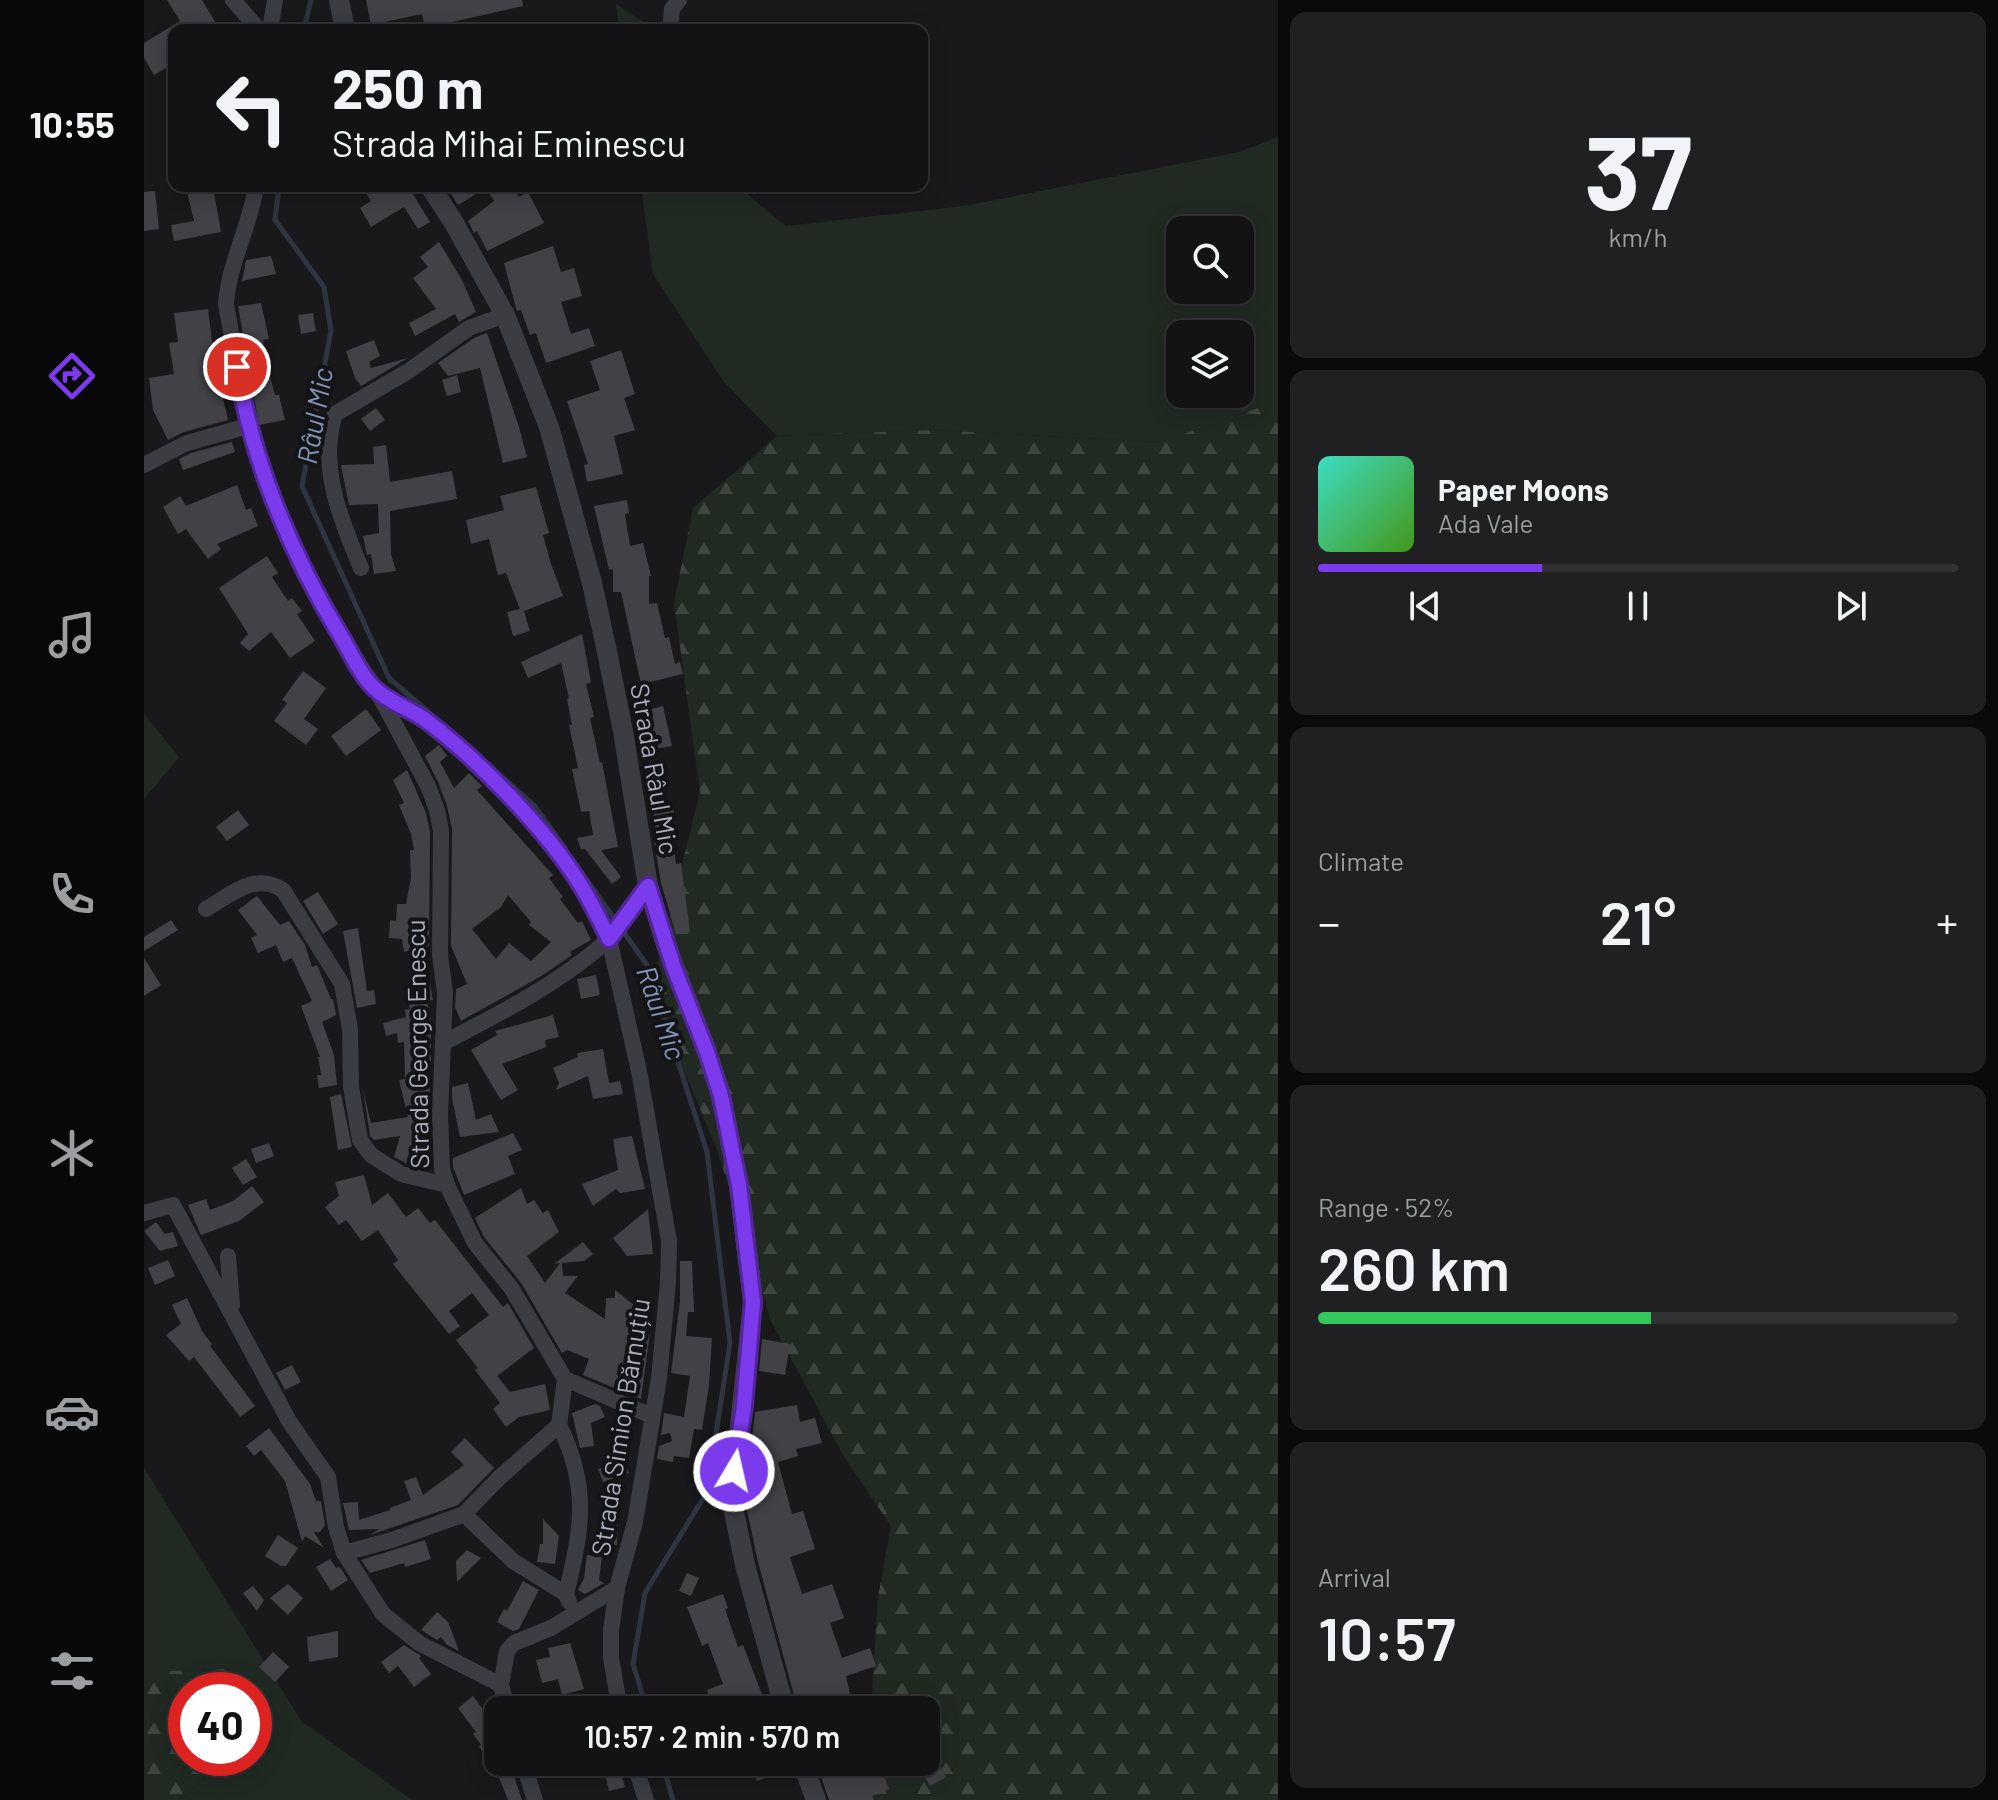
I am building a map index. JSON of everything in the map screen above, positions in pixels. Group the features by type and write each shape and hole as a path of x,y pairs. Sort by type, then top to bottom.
{"street":[{"path":"233,0 254,24"},
{"path":"271,24 275,0"},
{"path":"339,0 344,24"},
{"path":"671,24 672,9 679,0"},
{"name":"Strada Simion Bărnuțiu","path":"255,192 247,224 235,254 226,304 248,426 302,565 331,620 376,690 426,720 518,806 560,854 612,935 669,1241 663,1341 652,1416 635,1522 617,1588 611,1630 611,1658 618,1696"},
{"name":"Strada Râul Mic","path":"434,192 505,315 549,427 592,583 623,731 648,886 721,1096 739,1185 753,1302 732,1502 745,1565 781,1696"},
{"path":"361,568 343,525 332,482 329,455 335,414 407,372 469,328 505,315"},
{"path":"144,465 187,443 248,426"},
{"name":"Strada George Enescu","path":"376,690 415,759 437,810 441,831 440,955 445,993 440,1115 442,1169 475,1243 512,1289 565,1379"},
{"path":"206,909 251,884 272,883 283,890 342,984 350,1030 351,1087 360,1140 371,1155 401,1174 447,1185"},
{"path":"443,1043 547,987 612,935 648,886"},
{"path":"144,1213 173,1205 289,1421 328,1477 336,1527 344,1553 383,1614 419,1643 501,1685"},
{"path":"228,1256 233,1315"},
{"path":"566,1594 579,1540 581,1508 578,1478 559,1425 565,1379 652,1416"},
{"path":"344,1553 392,1540 464,1514 559,1425"},
{"path":"464,1514 513,1561 566,1594 575,1614"},
{"path":"504,1696 501,1685 507,1651 514,1643 551,1628 617,1588"},
{"path":"527,1776 535,1800"},
{"path":"638,1776 646,1800"},
{"path":"807,1776 816,1800"}],"green space":[{"path":"616,4 647,24 618,24"},
{"path":"1278,137 1278,401 1162,442 932,430 777,436 724,382 653,274 642,192 744,192 786,226 964,206 1239,152"},
{"path":"1278,401 1278,1800 870,1800 869,1776 940,1776 940,1696 872,1696 878,1597 891,1526 843,1455 771,1321 717,1150 651,990 700,792 674,603 693,508 777,436 932,430 1161,442"},
{"path":"144,714 179,757 144,799"},
{"path":"144,1468 271,1672 227,1672 227,1669 166,1671 144,1691"},
{"path":"227,1669 227,1672 168,1672 168,1776 206,1776 181,1800 144,1800 144,1691 166,1671"},
{"path":"272,1674 301,1721 412,1800 181,1800 206,1776 272,1776"}],"building":[{"path":"167,0 202,0 216,24 175,24 180,21"},
{"path":"366,0 522,0 523,6 443,24 424,24 422,14 371,24"},
{"path":"168,28 168,67 154,75 144,58 144,43"},
{"path":"155,191 159,229 144,231 144,192"},
{"path":"187,192 214,192 221,232 174,241 171,225 194,221"},
{"path":"366,192 412,192 430,222 418,229 404,207 371,227 360,208 371,201"},
{"path":"450,192 479,192 458,205"},
{"path":"488,192 516,192 519,197 528,192 544,223 487,251 468,221 494,201"},
{"path":"439,242 462,280 476,312 459,322 455,314 415,336 409,323 436,309 413,278 428,267 420,257"},
{"path":"553,246 561,272 574,268 582,296 561,302 571,334 589,328 595,346 546,363 536,333 530,335 521,310 517,311 504,263"},
{"path":"271,256 276,274 242,281 246,260"},
{"path":"261,303 269,339 263,340 269,372 285,420 259,425 238,306"},
{"path":"208,309 215,364 228,420 184,432 168,440 153,410 149,378 174,374 169,343 178,342 174,313"},
{"path":"313,313 316,331 301,334 298,315"},
{"path":"487,333 527,457 503,463 480,368 448,376 438,363 474,338"},
{"path":"374,340 380,356 369,362 371,368 408,358 361,386 346,351"},
{"path":"621,350 635,394 624,398 635,430 614,436 623,474 587,482 584,465 588,464 567,401 600,390 590,361"},
{"path":"457,375 461,392 447,396 442,380"},
{"path":"376,408 385,420 370,431 361,419"},
{"path":"232,442 235,452 183,470 179,459"},
{"path":"386,445 390,482 452,471 457,499 390,511 391,554 396,571 374,574 371,554 367,555 363,536 379,533 378,504 349,505 341,465 374,464 373,447"},
{"path":"237,485 246,510 251,508 258,526 217,544 221,549 208,559 186,529 178,534 163,507 180,496 186,506"},
{"path":"536,487 549,533 543,535 563,596 524,611 530,631 513,636 507,612 520,609 506,573 498,575 489,539 471,544 466,520 504,510 500,496"},
{"path":"627,500 629,513 625,514 630,546 643,543 651,576 649,604 657,603 665,638 669,637 675,664 680,662 683,674 641,684 621,592 613,592 613,569 609,570 594,506"},
{"path":"267,556 278,573 272,577 288,601 292,598 302,611 297,614 315,641 290,658 271,632 249,651 240,643 248,634 219,588"},
{"path":"582,634 591,683 586,684 594,717 590,718 618,847 601,850 621,877 612,884 585,849 581,849 577,838 593,835 589,811 581,812 572,769 578,768 561,663 528,678 521,662"},
{"path":"303,671 326,688 304,719 318,729 306,745 274,721 287,703 282,700"},
{"path":"663,706 672,746 655,749 647,710"},
{"path":"366,709 381,730 346,756 331,736"},
{"path":"439,745 447,756 440,762 454,788 469,773 482,786 477,790 553,875 549,878 563,897 560,899 578,923 582,921 591,940 570,952 572,955 543,975 461,1021 455,1007 456,989 467,984 451,946 452,829 447,806 425,756","holes":["508,895 531,922 529,925 551,942 531,961 509,943 496,959 472,929 501,907"]},
{"path":"407,770 426,813 430,832 429,946 404,952 402,939 389,938 390,920 396,921 397,904 406,904 411,878 410,850 414,850 399,805 404,803 393,780"},
{"path":"673,806 675,822 671,823 676,864 681,863 690,932 676,934 661,883 654,841 657,840 653,809"},
{"path":"238,810 249,825 227,841 216,827"},
{"path":"318,892 338,924 323,934 303,901"},
{"path":"257,896 280,925 289,921 305,945 312,967 317,965 333,999 336,1015 322,1022 334,1055 337,1085 319,1088 317,1075 321,1075 320,1057 301,1006 312,1001 292,958 283,962 276,945 258,953 251,938 257,935 238,910"},
{"path":"171,920 178,930 144,951 144,937"},
{"path":"358,928 367,991 374,990 376,1004 357,1008 343,931"},
{"path":"144,958 161,985 144,996"},
{"path":"596,975 600,995 581,999 577,979"},
{"path":"430,984 433,1000 427,1001 431,1021 431,1062 422,1062 430,1091 430,1141 416,1142 410,1165 394,1157 400,1136 374,1140 370,1136 363,1090 371,1123 408,1117 399,1080 405,1079 404,1042 398,1043 397,1033 386,1036 383,1023 406,1017 405,1010 410,1009 406,989"},
{"path":"553,1015 559,1037 545,1040 546,1047 502,1064 518,1090 501,1100 471,1050 497,1035 495,1031"},
{"path":"603,1049 609,1083 620,1081 623,1094 593,1099 588,1076 556,1090 559,1083 553,1068 578,1057 577,1053"},
{"path":"468,1083 476,1120 491,1114 499,1132 460,1137 452,1087"},
{"path":"341,1094 352,1147 338,1150 330,1097"},
{"path":"513,1133 522,1150 508,1156 515,1174 464,1195 453,1167 453,1158"},
{"path":"632,1136 645,1189 620,1193 616,1189 593,1206 582,1184 618,1170 613,1139"},
{"path":"269,1143 274,1156 256,1163 251,1149"},
{"path":"246,1159 257,1177 243,1185 232,1168"},
{"path":"364,1175 372,1205 388,1193 406,1217 418,1208 430,1223 435,1220 503,1307 508,1303 534,1348 497,1376 510,1392 545,1384 550,1410 519,1417 506,1427 493,1409 500,1403 456,1340 489,1315 472,1293 449,1311 460,1326 449,1334 393,1264 398,1260 378,1230 362,1241 346,1220 339,1225 325,1207 339,1196 335,1182"},
{"path":"252,1186 264,1202 239,1221 201,1235 188,1205 206,1199 210,1210 233,1201"},
{"path":"521,1188 527,1204 534,1200 543,1213 548,1210 559,1232 527,1256 545,1283 560,1263 554,1264 583,1242 593,1254 584,1261 562,1263 563,1276 578,1276 565,1293 605,1319 606,1298 615,1298 615,1290 648,1316 649,1340 641,1399 583,1375 589,1359 567,1350 562,1353 521,1283 484,1237 475,1218"},
{"path":"648,1209 653,1254 627,1256 613,1238"},
{"path":"156,1222 165,1234 173,1232 178,1246 160,1251 144,1231"},
{"path":"168,1260 175,1276 155,1285 148,1268"},
{"path":"680,1261 692,1261 694,1312 688,1312 686,1336 712,1338 702,1430 694,1429 689,1458 674,1456 673,1462 657,1459 659,1446 672,1441 670,1433 661,1435 664,1413 684,1417 690,1376 671,1373 680,1301"},
{"path":"187,1298 202,1331 212,1344 210,1346 255,1406 240,1417 194,1357 189,1361 166,1335 181,1324 172,1305"},
{"path":"762,1339 790,1344 785,1375 759,1371"},
{"path":"292,1365 301,1382 285,1390 276,1373"},
{"path":"595,1404 600,1406 605,1417 591,1423 594,1446 580,1448 572,1413"},
{"path":"797,1405 800,1422 815,1418 822,1443 796,1449 798,1456 778,1462 792,1514 803,1511 815,1549 790,1557 802,1594 832,1584 844,1618 830,1623 842,1658 870,1648 876,1666 846,1676 850,1694 846,1696 794,1696 745,1501 755,1412"},
{"path":"269,1428 310,1484 316,1501 321,1501 325,1525 320,1532 314,1532 324,1548 305,1536 302,1542 285,1481 261,1450 254,1456 246,1446"},
{"path":"465,1438 494,1468 458,1505 370,1535 379,1529 349,1530 343,1503 358,1502 359,1520 390,1510 411,1500 404,1481 416,1477 423,1495 464,1465 451,1452"},
{"path":"624,1459 629,1473 603,1482 598,1469"},
{"path":"543,1519 559,1536 555,1564 537,1562 540,1544 543,1544"},
{"path":"598,1525 618,1525 617,1545 598,1545"},
{"path":"278,1535 298,1548 286,1566 265,1556"},
{"path":"425,1540 431,1559 370,1573 361,1560"},
{"path":"467,1550 481,1558 457,1582 456,1561"},
{"path":"587,1555 602,1557 599,1580 604,1583 585,1594 578,1590 584,1578"},
{"path":"330,1559 348,1580 331,1591 316,1567"},
{"path":"687,1573 699,1578 691,1596 679,1591"},
{"path":"523,1581 539,1590 519,1629 513,1631 497,1622 504,1609 507,1611"},
{"path":"288,1584 303,1598 288,1615 270,1598"},
{"path":"253,1586 264,1600 257,1611 243,1593"},
{"path":"723,1594 738,1647 743,1645 763,1696 709,1696 707,1690 723,1684 708,1643 702,1646 687,1607"},
{"path":"437,1612 448,1622 459,1651 447,1645 441,1637 437,1640 421,1630"},
{"path":"338,1631 338,1657 309,1662 307,1637"},
{"path":"570,1643 584,1689 562,1695 558,1679 542,1683 536,1660 550,1657 548,1648"},
{"path":"404,1645 421,1656 419,1658 431,1674 414,1687 398,1666 389,1673 381,1662"},
{"path":"273,1652 289,1667 275,1682 272,1672 264,1672 259,1667"},
{"path":"473,1696 484,1711 484,1754 473,1734 476,1732 458,1708"},
{"path":"940,1767 946,1777 930,1786 924,1776 940,1776"},
{"path":"498,1776 514,1776 522,1800 508,1800"},
{"path":"605,1776 622,1776 625,1787 609,1791"},
{"path":"821,1776 884,1776 889,1789 872,1796 874,1800 829,1800"}],"waterway":[{"name":"Râul Mic","path":"305,24 311,0"},
{"name":"Râul Mic","path":"278,192 275,220 324,287 331,331 302,486 389,678 433,716"},
{"name":"Râul Mic","path":"473,751 534,805 565,848"},
{"name":"Râul Mic","path":"582,873 647,965 707,1152 730,1343 707,1492 645,1593 633,1664 643,1696"},
{"name":"Râul Mic","path":"666,1776 673,1800"}],"route":[{"path":"237,367 248,426 277,507 302,565 331,620 376,690 426,720 518,806 560,854 587,894 609,939 648,886 721,1096 739,1185 753,1302 744,1406 734,1471"}]}
